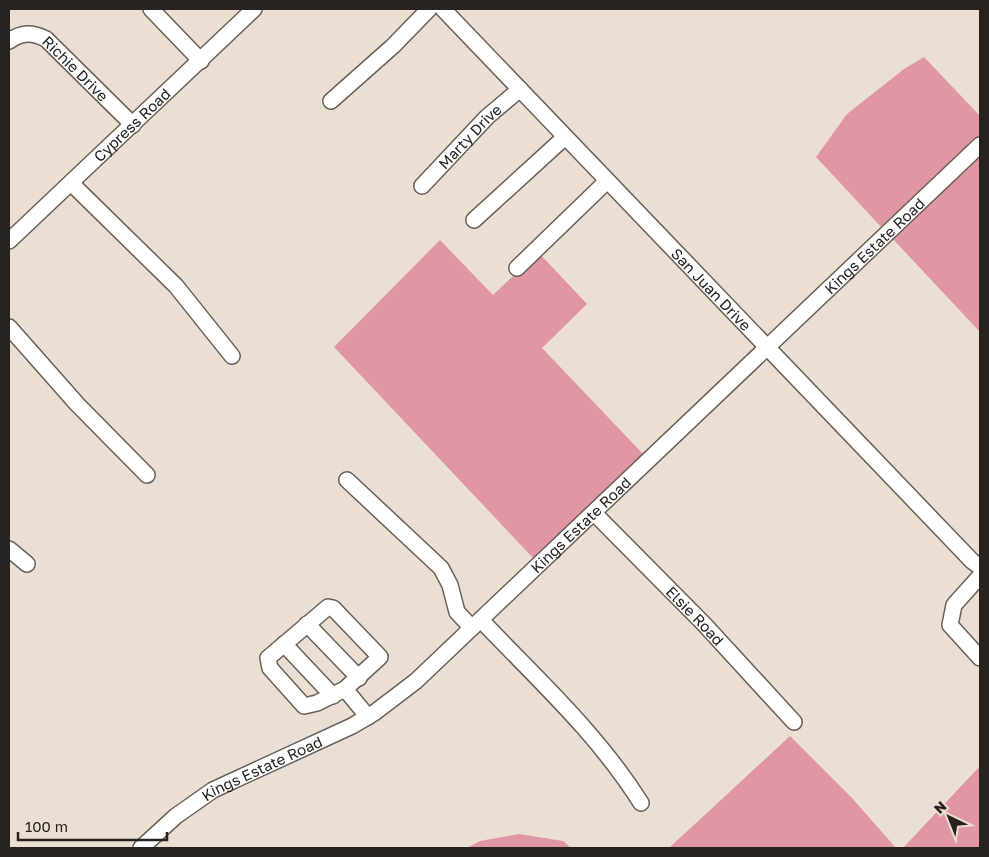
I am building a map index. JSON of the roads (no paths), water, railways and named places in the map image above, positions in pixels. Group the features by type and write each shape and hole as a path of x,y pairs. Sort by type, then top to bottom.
{"street":[{"path":"151,9 201,61"},
{"name":"Cypress Road","path":"9,241 254,9"},
{"path":"331,101 393,46 429,9"},
{"name":"San Juan Drive","path":"443,9 972,561 980,566"},
{"name":"Richie Drive","path":"9,40 22,34 30,33 46,40 133,125"},
{"name":"Marty Drive","path":"422,186 487,117 520,89"},
{"path":"474,220 565,137"},
{"name":"Kings Estate Road","path":"141,848 176,816 213,790 233,779 329,738 368,717 416,681 980,145"},
{"path":"518,268 607,181"},
{"path":"71,183 176,286 232,356"},
{"path":"9,326 77,404 147,475"},
{"path":"348,480 441,568 450,585 456,612 476,624 561,700 625,779 640,803"},
{"name":"Elsie Road","path":"594,513 704,624 794,722"},
{"path":"9,548 27,564"},
{"path":"980,576 954,604 950,625 980,658"},
{"path":"333,608 379,654 379,660 359,678 339,692 310,706 300,704 268,663 268,658 307,624 324,609 333,608"},
{"path":"307,624 359,678"},
{"path":"284,644 368,717"}]}
